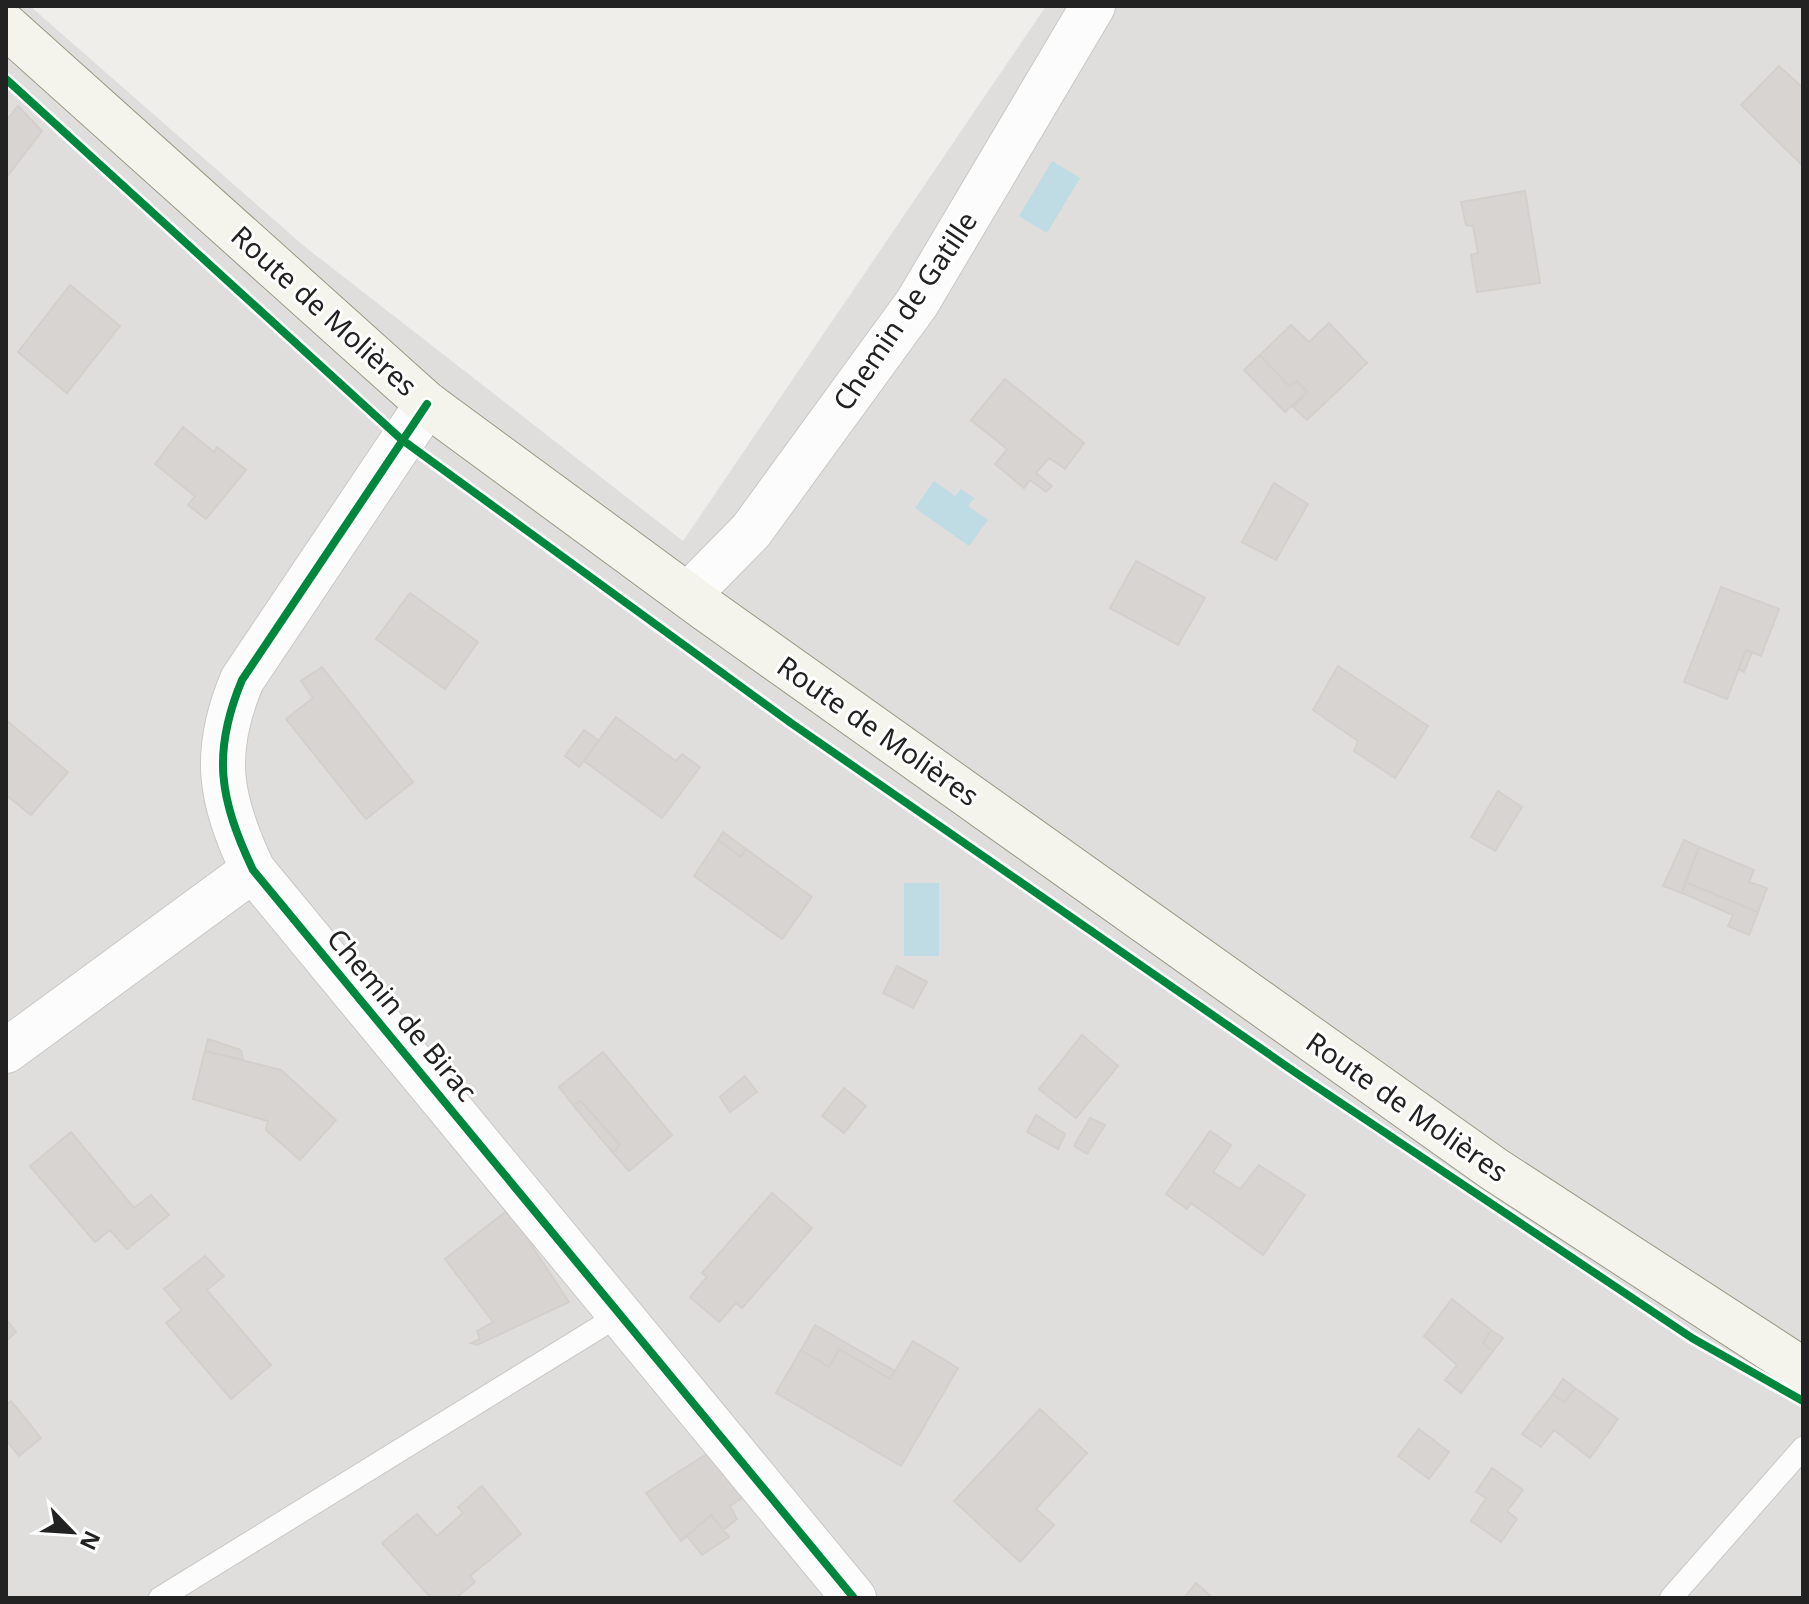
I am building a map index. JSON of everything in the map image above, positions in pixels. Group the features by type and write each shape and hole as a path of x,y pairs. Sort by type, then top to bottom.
{"main road":[{"name":"Route de Molières","path":"6,26 427,404 688,595 1494,1169 1803,1370"}],"street":[{"name":"Chemin de Gatille","path":"688,595 751,531 917,303 1093,6"},
{"name":"Chemin de Birac","path":"427,404 242,680 227,715 221,752 223,783 231,822 253,870 854,1598"},
{"path":"6,1051 253,870"}],"lane":[{"path":"160,1598 621,1314"},
{"path":"1671,1598 1803,1448"}],"shaded area":[{"path":"6,6 30,6 304,246 683,541 1046,6 1803,6 1803,1598 6,1598"}],"water":[{"path":"1052,161 1080,178 1047,233 1019,216"},
{"path":"934,481 955,496 961,489 974,498 968,506 988,520 969,546 915,508"},
{"path":"904,883 939,883 939,956 904,956"}],"building":[{"path":"1779,66 1803,88 1803,166 1741,105"},
{"path":"18,106 42,131 6,178 6,121"},
{"path":"1525,191 1540,283 1477,292 1471,255 1478,253 1473,226 1466,225 1461,202"},
{"path":"70,285 120,326 67,393 18,352"},
{"path":"1329,323 1367,363 1307,420 1293,407 1307,392 1297,381 1289,386 1260,355 1291,325 1309,342"},
{"path":"1260,355 1289,386 1297,381 1307,392 1285,412 1244,370"},
{"path":"1005,379 1084,443 1065,469 1049,458 1036,473 1052,486 1046,492 1030,480 1024,488 995,464 1007,449 971,420"},
{"path":"183,427 214,452 217,447 246,470 206,519 188,505 195,496 155,464"},
{"path":"1274,483 1308,504 1276,560 1242,542"},
{"path":"1136,561 1205,598 1178,645 1110,608"},
{"path":"1721,587 1779,609 1761,656 1746,650 1727,699 1684,682"},
{"path":"410,593 478,642 445,689 376,639"},
{"path":"1746,650 1752,652 1744,672 1738,669"},
{"path":"1338,666 1428,726 1395,778 1354,751 1358,741 1313,710"},
{"path":"322,667 413,782 366,819 286,719 313,698 301,681"},
{"path":"616,717 676,761 682,754 700,767 662,818 584,761"},
{"path":"6,720 68,772 31,815 6,795"},
{"path":"584,730 599,741 579,767 565,756"},
{"path":"1498,791 1522,807 1495,851 1471,837"},
{"path":"723,832 746,849 741,857 718,840"},
{"path":"718,840 741,857 746,849 812,897 782,939 694,876"},
{"path":"1684,840 1699,847 1682,893 1663,886"},
{"path":"1699,847 1754,870 1749,882 1767,888 1758,912 1685,882"},
{"path":"1685,882 1758,912 1749,935 1728,926 1733,915 1682,893"},
{"path":"897,966 927,982 913,1008 883,993"},
{"path":"1082,1035 1118,1066 1076,1118 1039,1089"},
{"path":"208,1039 241,1050 243,1060 205,1051"},
{"path":"205,1051 281,1070 336,1120 300,1160 266,1130 268,1121 193,1099"},
{"path":"603,1052 672,1135 629,1171 613,1153 620,1145 581,1101 573,1105 559,1087"},
{"path":"745,1076 757,1092 730,1112 720,1097"},
{"path":"844,1088 866,1106 844,1133 822,1116"},
{"path":"581,1101 620,1145 613,1153 573,1105"},
{"path":"1036,1115 1065,1134 1058,1149 1027,1132"},
{"path":"1090,1118 1105,1125 1087,1154 1074,1146"},
{"path":"1210,1131 1231,1145 1213,1172 1240,1189 1259,1165 1305,1195 1263,1255 1191,1203 1187,1209 1166,1194"},
{"path":"71,1132 134,1208 151,1195 169,1215 127,1249 110,1230 95,1242 30,1166"},
{"path":"772,1193 812,1228 742,1308 736,1303 719,1322 690,1297 707,1277 702,1273"},
{"path":"508,1210 569,1302 477,1345 471,1343 480,1339 477,1331 493,1322 445,1259"},
{"path":"205,1256 224,1276 207,1290 271,1365 231,1399 166,1323 182,1310 164,1289"},
{"path":"1452,1299 1491,1330 1483,1343 1493,1351 1461,1393 1445,1380 1457,1365 1424,1336"},
{"path":"6,1319 16,1332 6,1341"},
{"path":"815,1325 895,1371 890,1379 839,1349 829,1367 801,1350"},
{"path":"1491,1330 1503,1338 1493,1351 1483,1343"},
{"path":"913,1341 958,1368 901,1466 776,1393 801,1350 829,1367 839,1349 890,1379"},
{"path":"1563,1379 1575,1388 1564,1402 1553,1394"},
{"path":"1575,1388 1618,1419 1590,1458 1554,1430 1541,1447 1522,1434 1553,1394 1564,1402"},
{"path":"11,1401 41,1438 19,1456 6,1440 6,1405"},
{"path":"1040,1409 1087,1453 1036,1509 1054,1525 1020,1562 954,1501"},
{"path":"1419,1429 1449,1452 1429,1479 1398,1456"},
{"path":"708,1453 745,1496 730,1506 737,1519 723,1530 711,1515 681,1541 646,1493"},
{"path":"1492,1468 1523,1490 1507,1511 1517,1519 1501,1542 1471,1521 1486,1498 1476,1492"},
{"path":"482,1486 521,1534 470,1576 475,1582 456,1598 431,1598 382,1543 417,1514 437,1536 463,1513 458,1507"},
{"path":"711,1515 729,1537 702,1555 687,1536"},
{"path":"1196,1583 1213,1598 1184,1598"}],"cycle path":[{"path":"6,79 401,439 791,723 1302,1077 1692,1338 1803,1401"},
{"path":"427,404 242,680 232,707 223,754 227,799 233,821 253,870 854,1598"}]}
